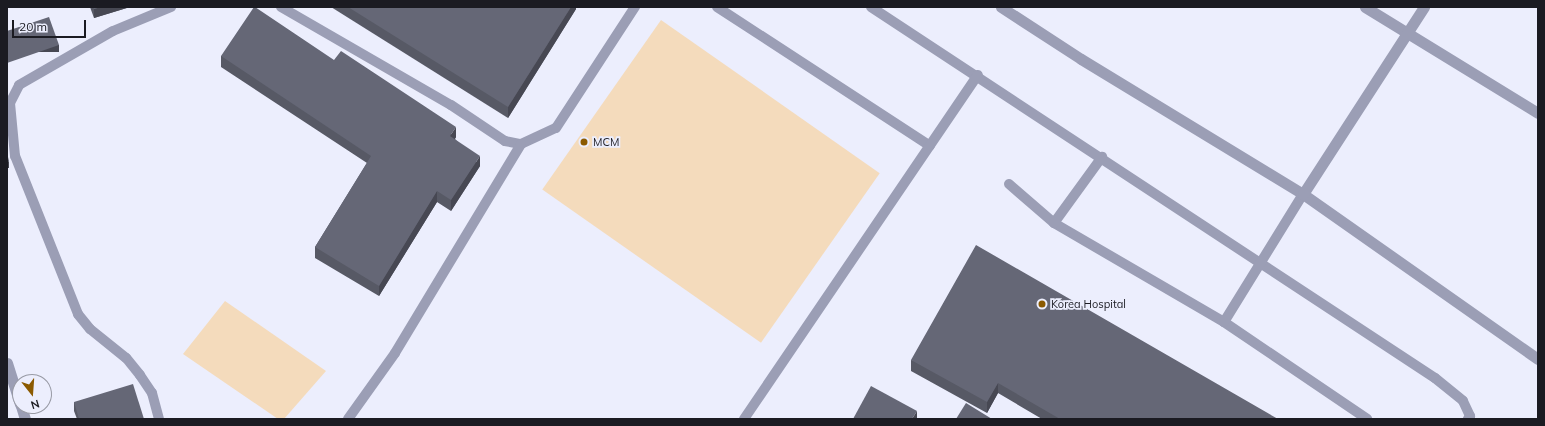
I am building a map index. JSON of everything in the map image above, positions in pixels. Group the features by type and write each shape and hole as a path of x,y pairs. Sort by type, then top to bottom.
{"street":[{"path":"1001,7 1081,59 1303,194 1538,360"},
{"path":"1365,7 1409,32 1538,113"},
{"path":"1303,194 1424,7"},
{"path":"7,363 12,379"}],"lane":[{"path":"159,419 152,393 140,375 126,358 90,329 78,314 15,156 10,103 19,85 113,31 171,7"},
{"path":"281,7 451,105 505,141 521,144"},
{"path":"348,419 395,353 521,144 556,128 636,7"},
{"path":"717,7 930,146"},
{"path":"871,7 1102,157 1435,378 1463,401 1471,418"},
{"path":"744,419 978,76"},
{"path":"1054,223 1102,157"},
{"path":"1009,184 1054,223 1224,322 1367,419"},
{"path":"1224,322 1303,194"}],"shaded area":[{"path":"661,20 880,173 761,343 542,190"},
{"path":"225,301 326,371 284,419 278,419 183,354"}],"building":[{"path":"254,7 334,60 341,51 456,127 450,136 480,156 451,200 437,191 379,286 315,247 371,156 221,56"},
{"path":"348,7 571,7 508,107"},
{"path":"49,17 59,45 7,63 7,31"},
{"path":"976,245 1278,419 1060,419 998,383 987,402 911,360"},
{"path":"133,384 144,419 79,419 74,402"},
{"path":"871,386 917,411 912,419 853,419"},
{"path":"966,403 992,419 956,419"}],"place":[{"name":"MCM","path":"584,142"},
{"name":"Korea Hospital","path":"1042,304"}]}
